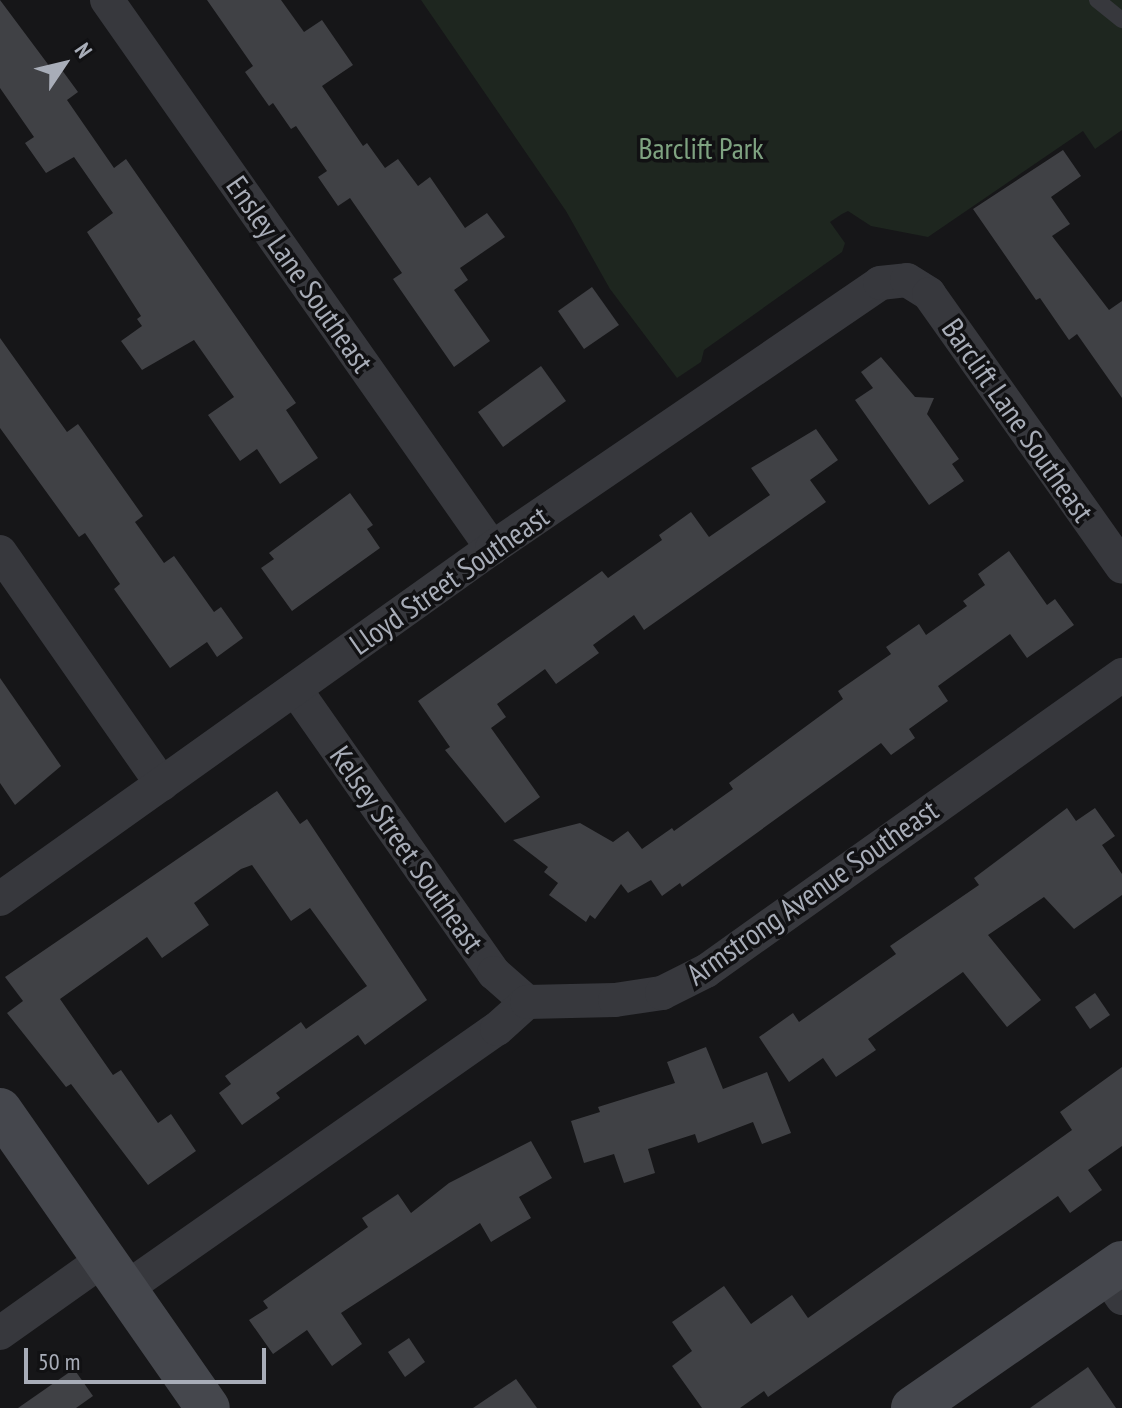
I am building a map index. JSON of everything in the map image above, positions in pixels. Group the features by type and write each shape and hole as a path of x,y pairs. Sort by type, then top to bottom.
{"street":[{"name":"Ensley Lane Southeast","path":"107,0 492,548"},
{"name":"Lloyd Street Southeast","path":"0,899 492,548 880,283 907,280"},
{"name":"Barclift Lane Southeast","path":"907,280 929,294 1122,567"},
{"path":"0,552 162,784"},
{"name":"Armstrong Avenue Southeast","path":"527,1002 615,1000 662,993 706,971 1122,675"},
{"name":"Kelsey Street Southeast","path":"295,689 494,973 527,1002"},
{"path":"0,1333 115,1274 497,1029 527,1002"},
{"path":"0,1110 208,1408"},
{"path":"926,1406 1117,1278"}],"lane":[{"path":"1097,0 1122,20"}],"green space":[{"name":"Barclift Park","path":"421,0 1122,0 1122,130 1095,149 1083,131 928,237 871,226 848,211 842,214 830,222 845,243 842,252 704,350 701,362 677,378 610,289 566,211"}],"building":[{"path":"0,0 53,71 59,66 78,92 67,100 114,168 126,159 296,403 286,410 318,458 280,484 257,449 240,461 208,415 234,397 194,340 142,370 121,341 142,326 137,319 141,316 87,232 113,213 74,157 46,173 25,143 34,137 0,88"},
{"path":"207,0 281,0 304,32 322,20 353,65 322,86 363,146 367,143 385,168 398,159 418,186 430,177 465,228 487,213 505,237 460,268 468,280 454,290 490,341 454,367 393,279 402,273 350,198 338,206 318,177 327,171 296,126 291,129 273,103 269,106 245,72 253,66"},
{"path":"1063,150 1081,176 1051,197 1070,224 1052,236 1109,310 1122,301 1122,398 1077,334 1069,340 1040,298 1036,300 973,209"},
{"path":"592,287 619,325 584,349 558,311"},
{"path":"0,338 67,432 78,424 143,516 135,522 164,563 174,556 214,612 221,607 243,638 217,657 207,642 170,668 114,589 120,584 85,533 79,537 0,428"},
{"path":"881,357 915,397 934,398 927,414 959,459 952,464 964,481 929,505 855,400 873,388 861,372"},
{"path":"541,366 566,401 503,447 478,412"},
{"path":"816,429 838,460 810,480 826,502 644,630 634,615 593,645 599,653 556,684 545,669 497,704 506,717 491,728 540,797 505,823 445,750 450,747 418,701 602,571 608,578 662,540 659,535 691,512 709,537 770,495 751,468"},
{"path":"350,493 373,525 367,529 380,548 292,611 261,568 274,559 269,553"},
{"path":"1009,551 1047,605 1055,599 1074,625 1027,658 1010,634 938,686 948,701 909,729 915,738 891,755 881,743 682,887 680,883 662,896 651,880 628,893 621,884 595,919 590,915 586,922 549,895 558,883 544,872 548,867 513,840 580,823 613,842 628,831 642,849 672,828 674,831 733,789 729,783 843,699 838,691 891,654 886,647 919,624 926,635 967,606 963,601 985,585 978,574"},
{"path":"0,678 61,766 15,805 0,783"},
{"path":"277,791 300,824 307,819 427,1000 365,1045 358,1035 276,1093 280,1098 242,1125 219,1093 231,1084 225,1076 301,1022 306,1029 367,986 310,908 291,921 252,865 241,869 194,903 209,925 162,958 147,937 60,999 113,1075 121,1070 158,1123 171,1114 196,1151 148,1185 71,1084 66,1087 7,1013 23,1001 5,977"},
{"path":"1067,808 1076,821 1095,808 1115,836 1102,845 1122,874 1122,895 1074,929 1044,897 988,935 1041,1000 1007,1027 963,972 868,1039 876,1050 836,1077 823,1058 789,1082 759,1037 793,1013 799,1022 896,954 890,946 979,885 974,878"},
{"path":"1095,993 1110,1015 1090,1029 1075,1007"},
{"path":"706,1047 723,1089 767,1072 791,1133 762,1144 753,1122 698,1143 695,1134 648,1149 655,1173 624,1183 614,1154 584,1163 571,1121 600,1112 598,1107 675,1083 667,1062"},
{"path":"1122,1067 1122,1146 1088,1170 1102,1190 1070,1213 1058,1196 768,1397 764,1391 740,1408 702,1408 672,1366 692,1351 672,1322 724,1286 751,1324 792,1295 808,1318 1072,1130 1060,1112"},
{"path":"531,1141 552,1178 519,1197 531,1218 491,1242 480,1223 341,1313 362,1344 332,1366 307,1330 273,1354 249,1320 268,1308 263,1301 368,1227 362,1218 398,1194 411,1213 449,1183"},
{"path":"409,1338 425,1362 405,1377 388,1352"},
{"path":"1088,1367 1116,1408 1030,1408"},
{"path":"74,1369 93,1396 76,1408 18,1408"},
{"path":"516,1379 537,1408 473,1408"}]}
